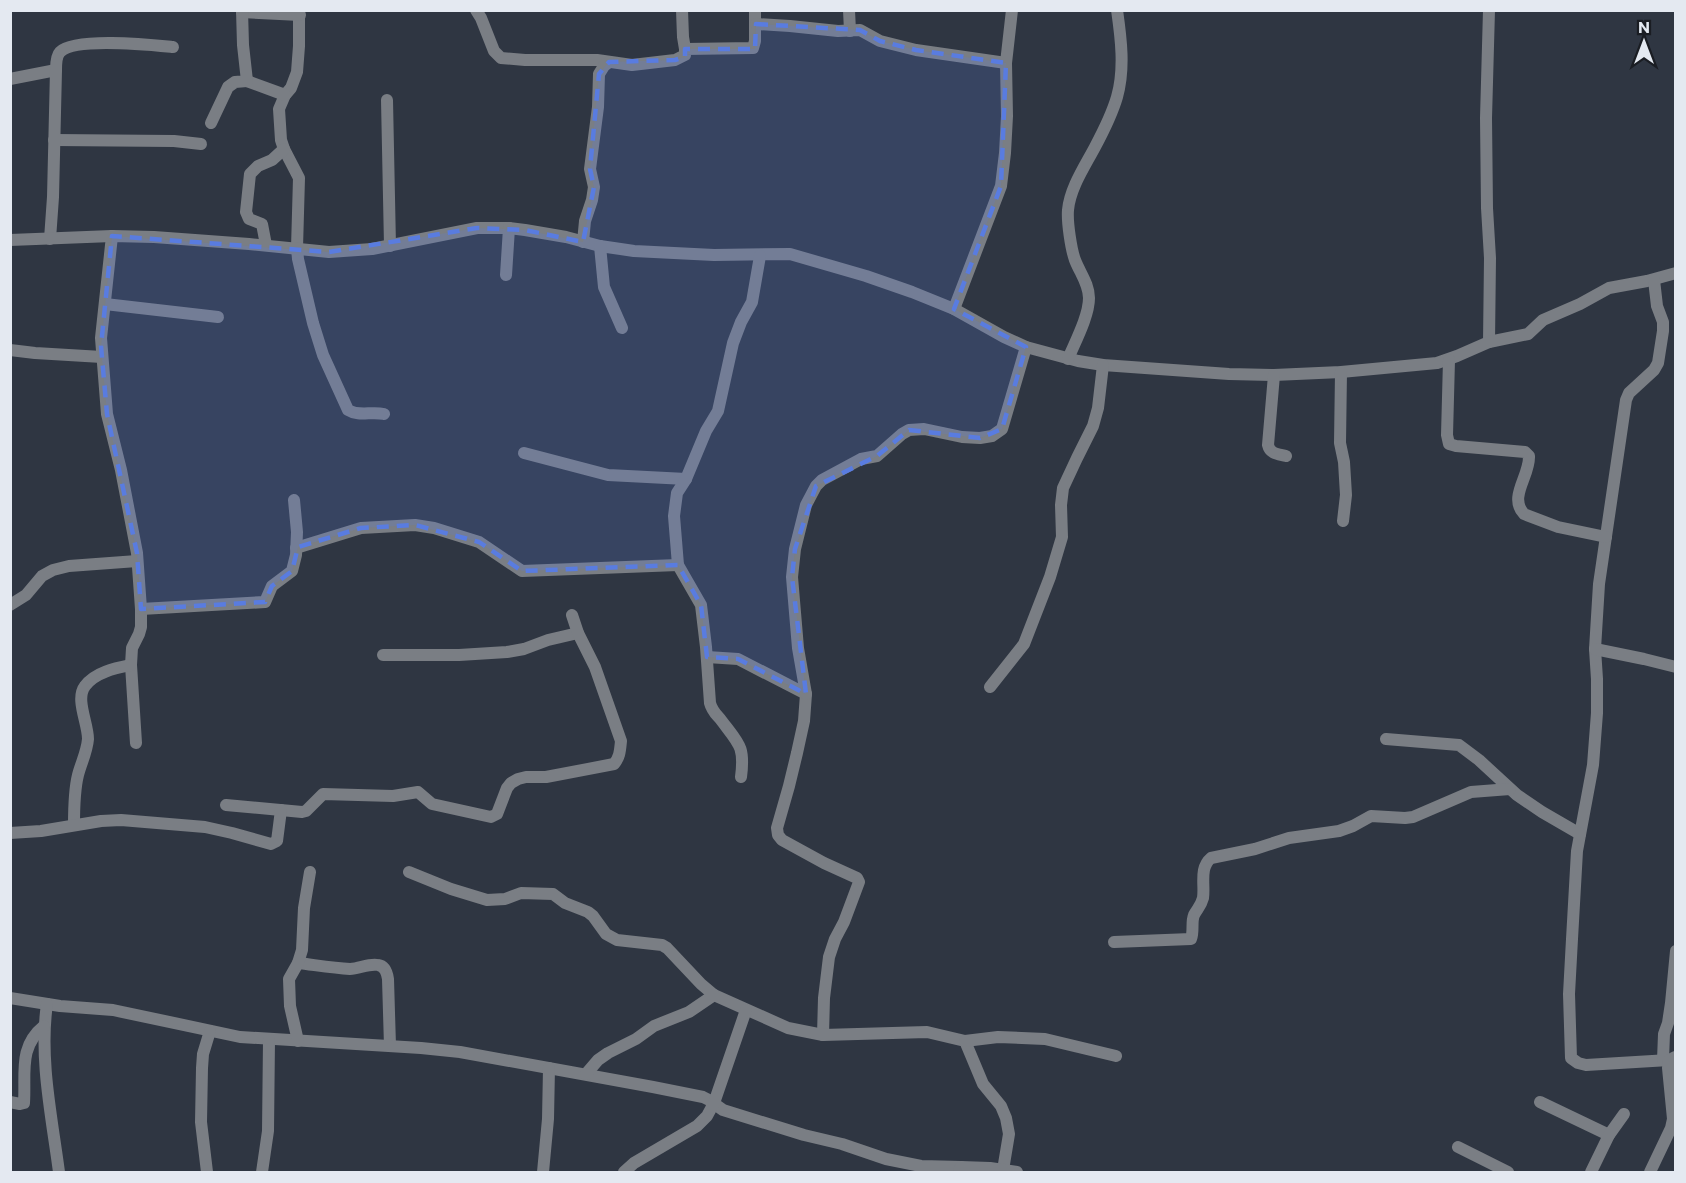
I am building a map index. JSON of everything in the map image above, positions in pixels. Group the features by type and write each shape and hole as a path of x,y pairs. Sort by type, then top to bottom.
{"street":[{"path":"476,10 494,51 501,58 597,60 632,65 684,57 682,10"},
{"path":"685,49 753,48 755,45 755,10"},
{"path":"849,10 850,31"},
{"path":"954,309 1001,186 1007,116 1006,63 1012,10"},
{"path":"1068,359 1089,299 1085,281 1075,260 1068,210 1082,172 1118,96 1122,64 1117,10"},
{"path":"1489,10 1486,129 1490,258 1489,342"},
{"path":"247,81 242,11 299,13 297,72 279,109 281,140 299,178 297,248 318,341 348,410 356,414 384,414"},
{"path":"756,24 824,31 860,30 880,41 916,51 1006,63"},
{"path":"50,238 56,70 60,52 67,48 99,43 173,46"},
{"path":"583,242 585,221 594,187 590,169 598,107 599,74 609,62"},
{"path":"10,79 56,70"},
{"path":"211,123 228,87 235,82 247,81 285,95"},
{"path":"387,100 390,246"},
{"path":"54,140 174,141 201,144"},
{"path":"266,245 262,224 249,219 246,212 250,174 284,149"},
{"path":"506,275 509,228"},
{"path":"10,240 112,236 154,237 329,252 360,251 390,246 460,230 509,228 634,251 760,256 790,254 866,276 954,309 1026,347 1068,359 1103,365 1274,375 1341,372 1449,360 1489,342 1528,334 1543,320 1609,288 1676,273"},
{"path":"112,236 100,338 107,414 123,479 137,561 141,627 132,648 131,666 136,743"},
{"path":"600,246 604,287 622,327"},
{"path":"741,777 743,760 740,746 713,712 710,704 701,605 678,565 674,516 677,493 718,411 733,343 752,302 760,256"},
{"path":"1654,279 1657,306 1663,322 1663,338 1658,363 1654,370 1629,393 1626,400 1599,584 1595,650 1597,713 1593,765 1577,851 1569,994 1571,1058 1578,1063 1586,1065 1669,1059"},
{"path":"105,304 218,317"},
{"path":"823,1035 824,998 829,957 859,882 857,878 782,840 777,828 804,721 806,694 798,648 792,577 795,549 806,505 816,486 822,480 861,459 877,456 909,430 924,429 962,437 980,438 997,434 1002,429 1026,347"},
{"path":"10,350 102,357"},
{"path":"1449,360 1447,435 1449,444 1525,452 1530,460 1518,496 1524,514 1558,527 1606,537"},
{"path":"990,687 1024,644 1050,577 1062,537 1063,488 1093,426 1098,408 1103,365"},
{"path":"1341,372 1340,432 1346,495 1343,521"},
{"path":"1274,375 1268,445 1273,453 1286,456"},
{"path":"524,453 608,476 686,479"},
{"path":"141,609 265,602 272,586 292,571 297,532 294,500"},
{"path":"296,548 361,528 415,525 434,528 479,542 522,571 678,565"},
{"path":"10,605 26,595 42,576 53,570 69,566 137,561"},
{"path":"226,805 306,811 321,794 393,796 418,792 432,804 491,817 497,814 507,788 518,779 546,777 614,764 620,752 621,741 595,667 572,615"},
{"path":"382,655 459,656 507,652 578,633"},
{"path":"1595,650 1676,666"},
{"path":"707,657 738,659 806,694"},
{"path":"74,825 76,783 88,739 81,694 84,686 91,680 106,672 131,666"},
{"path":"1386,739 1459,745 1510,789 1542,812 1580,834"},
{"path":"1114,942 1191,939 1194,917 1203,897 1205,867 1211,858 1254,849 1289,838 1339,831 1371,816 1405,818 1413,816 1471,792 1510,789"},
{"path":"10,833 121,820 183,824 232,833 271,844 277,841 281,810"},
{"path":"297,1041 288,988 289,979 302,950 304,908 310,872"},
{"path":"410,872 486,900 505,899 521,893 558,896 563,902 593,916 610,938 656,943 667,948 714,995 788,1028 823,1035 927,1032 965,1041 998,1036 1045,1039 1116,1056"},
{"path":"1650,1173 1673,1119 1669,1059 1664,1034 1674,989 1676,951"},
{"path":"298,963 350,969 378,965 383,967 387,971 388,979 390,1046"},
{"path":"586,1074 598,1060 608,1053 636,1039 654,1026 688,1012 714,995"},
{"path":"10,998 113,1010 210,1031 269,1040 460,1052 693,1095 710,1100 723,1110 886,1159 921,1166 960,1170 1003,1170 1017,1173"},
{"path":"47,1004 44,1026 49,1108 59,1173"},
{"path":"624,1173 634,1163 702,1121 714,1103 746,1010"},
{"path":"10,1102 24,1103 27,1049 32,1037 44,1026"},
{"path":"207,1173 201,1122 202,1054 210,1031"},
{"path":"262,1173 268,1131 269,1040"},
{"path":"965,1041 983,1084 1001,1106 1006,1118 1009,1131 1003,1170"},
{"path":"543,1173 548,1119 549,1068"},
{"path":"1540,1102 1610,1135"},
{"path":"1591,1173 1610,1135 1624,1114"},
{"path":"1458,1147 1508,1173"}],"highlighted area":[{"path":"756,24 860,30 880,41 916,50 1006,63 1001,186 954,309 1026,347 1002,429 980,438 909,430 877,456 816,486 795,549 792,577 806,694 738,659 707,657 701,605 678,565 522,571 479,542 415,525 361,528 298,547 292,571 272,586 265,602 141,609 137,553 107,414 101,346 112,236 329,252 477,228 525,230 583,242 594,187 590,169 599,74 609,62 675,60 685,57 685,49 755,49"}]}
